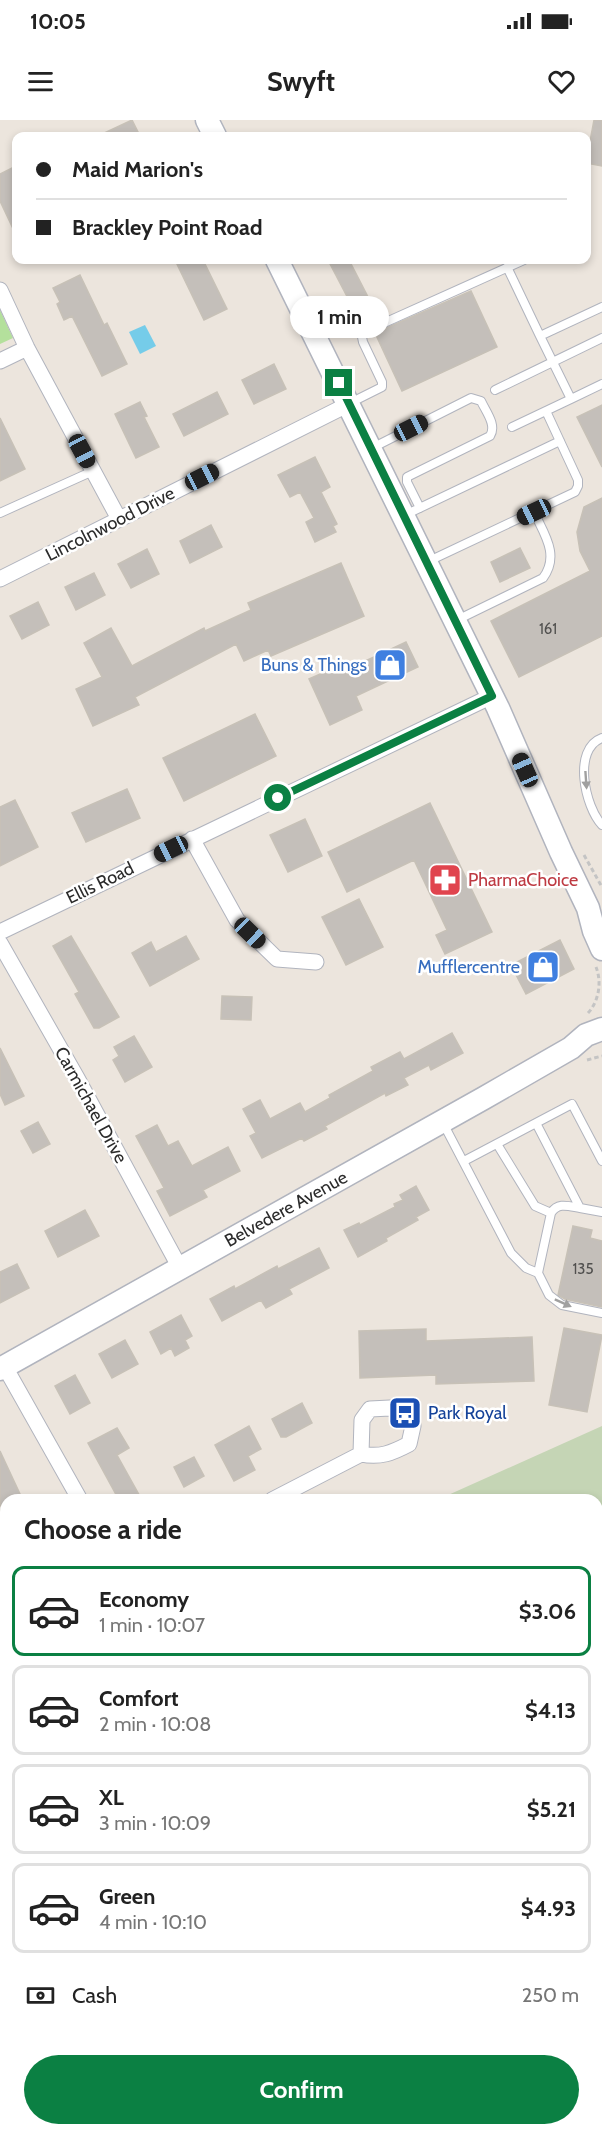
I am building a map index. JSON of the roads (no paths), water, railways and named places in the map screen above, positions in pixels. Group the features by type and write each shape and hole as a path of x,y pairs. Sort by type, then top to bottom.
{"main road":[{"path":"279,264 371,448 412,512 427,562 492,696 561,852 595,915 594,932 599,957"},
{"name":"Belvedere Avenue","path":"2,1368 442,1122 592,1027"}],"street":[{"path":"0,290 27,348 119,519"},
{"path":"0,361 27,348"},
{"name":"Lincolnwood Drive","path":"0,579 349,404"},
{"name":"Ellis Road","path":"0,932 492,696"},
{"path":"192,839 237,920 277,958 316,962"},
{"name":"Carmichael Drive","path":"0,943 77,1078 180,1268"},
{"path":"2,1368 76,1494"},
{"path":"284,1494 361,1454"}],"lane":[{"path":"349,404 382,387 382,382 363,342 364,332 514,264"},
{"path":"507,267 571,399"},
{"path":"540,336 602,307"},
{"path":"495,390 602,338"},
{"path":"512,428 602,384"},
{"path":"371,448 471,398 481,401 492,425 493,430 490,436 407,477 412,512 560,441"},
{"path":"427,562 575,492 578,486 546,411"},
{"path":"0,513 93,471"},
{"path":"456,621 543,578 548,570 551,549 534,512"},
{"path":"602,738 590,746 585,764 588,800 595,818 602,825"},
{"path":"464,1161 572,1104 602,1161"},
{"path":"442,1122 511,1253 526,1268 538,1273"},
{"path":"536,1123 580,1208"},
{"path":"497,1144 535,1206 551,1213"},
{"path":"602,1212 561,1205 554,1208 538,1273 549,1295 562,1305 602,1313"}],"water":[{"path":"145,325 156,346 140,354 129,332"}],"place":[{"name":"Buns & Things","path":"390,665"},
{"name":"PharmaChoice","path":"445,880"},
{"name":"Mufflercentre","path":"543,967"},
{"name":"Park Royal","path":"405,1413"}]}
